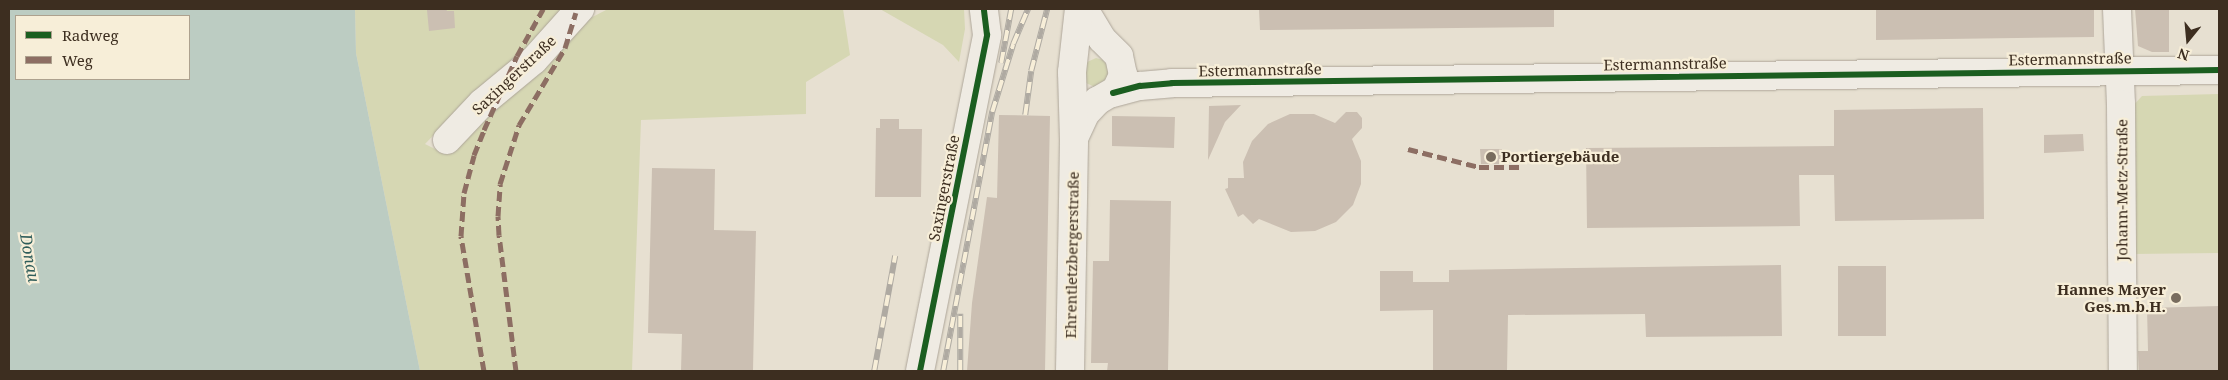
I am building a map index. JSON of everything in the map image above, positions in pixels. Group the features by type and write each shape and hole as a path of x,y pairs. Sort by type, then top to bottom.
{"street":[{"name":"Saxingerstraße","path":"447,140 482,103 534,60 580,9"},
{"name":"Saxingerstraße","path":"920,371 986,35 984,9"},
{"name":"Ehrentletzbergerstraße","path":"1070,371 1074,140 1072,72 1079,9"},
{"path":"1084,9 1094,28 1115,53"},
{"name":"Johann-Metz-Straße","path":"2116,9 2119,71 2123,371"},
{"path":"1108,95 1091,97 1082,92 1075,84 1072,72 1078,55 1089,47 1103,46 1115,53"},
{"name":"Ehrentletzbergerstraße","path":"1074,140 1085,114 1119,86 1123,75 1115,53"},
{"name":"Estermannstraße","path":"1115,53 1140,72 1172,83"},
{"name":"Estermannstraße","path":"1108,95 1140,86 1172,83 2219,70"}],"green space":[{"path":"355,9 569,9 556,30 451,117 425,144 445,154 452,145 577,25 606,10 843,9 850,55 806,82 806,114 641,120 632,371 420,371 356,53"},
{"path":"880,9 964,9 965,29 959,62 943,45"},
{"path":"1096,58 1103,60 1110,68 1109,79 1095,87 1086,83 1085,63"},
{"path":"2219,94 2219,253 2132,254 2132,107 2142,96"}],"water":[{"name":"Donau","path":"9,9 355,9 356,53 420,371 9,371"}],"building":[{"path":"446,9 447,11 454,11 455,28 429,31 427,10"},
{"path":"1259,9 1554,9 1554,27 1260,30"},
{"path":"1876,9 2094,9 2094,37 1876,40"},
{"path":"2135,9 2169,9 2169,52 2152,52 2138,46"},
{"path":"1241,105 1225,122 1208,160 1209,106"},
{"path":"1983,108 1984,219 1835,221 1834,175 1799,175 1800,226 1587,228 1586,148 1834,146 1834,110"},
{"path":"1346,112 1357,112 1362,118 1362,128 1352,139 1361,161 1361,184 1353,205 1336,222 1315,231 1291,232 1259,219 1253,224 1243,214 1238,217 1225,189 1228,188 1228,178 1244,178 1243,162 1252,141 1268,124 1290,114 1314,114 1335,123"},
{"path":"999,115 1050,116 1045,371 967,371 972,303 987,197 997,198"},
{"path":"1112,116 1175,117 1174,148 1112,146"},
{"path":"880,119 899,119 899,129 922,129 921,197 875,197 876,128 880,128"},
{"path":"2083,134 2084,151 2044,153 2044,135"},
{"name":"Portiergebäude","path":"1480,149 1502,149 1502,164 1481,164"},
{"path":"652,168 715,169 714,230 756,231 753,371 681,371 682,334 648,333"},
{"path":"1110,200 1171,201 1168,371 1107,371 1108,363 1091,363 1093,261 1109,261"},
{"path":"1781,265 1782,336 1646,337 1645,314 1508,315 1507,371 1433,371 1433,310 1380,311 1380,271 1413,271 1413,282 1449,282 1449,270"},
{"path":"1838,266 1886,266 1886,336 1838,336"},
{"path":"2219,306 2219,371 2139,371 2138,351 2148,351 2147,308"}],"railway":[{"path":"1001,63 1011,9"},
{"path":"943,371 992,112 1013,44 1028,9"},
{"path":"1025,115 1031,71 1047,9"},
{"path":"874,371 895,256"},
{"path":"960,314 960,371"}],"marked path":[{"path":"484,371 461,236 464,193 474,155 484,130 517,56 543,9"},
{"path":"516,371 499,235 500,184 519,125 565,48 576,13"},
{"path":"1408,149 1479,167 1520,167"}],"cycle path":[{"path":"920,371 987,35 984,9"},
{"path":"1113,93 1140,86 1172,83 2219,70"}],"place":[{"name":"Portiergebäude","path":"1491,157"},
{"name":"Hannes Mayer Ges.m.b.H.","path":"2176,298"}]}
